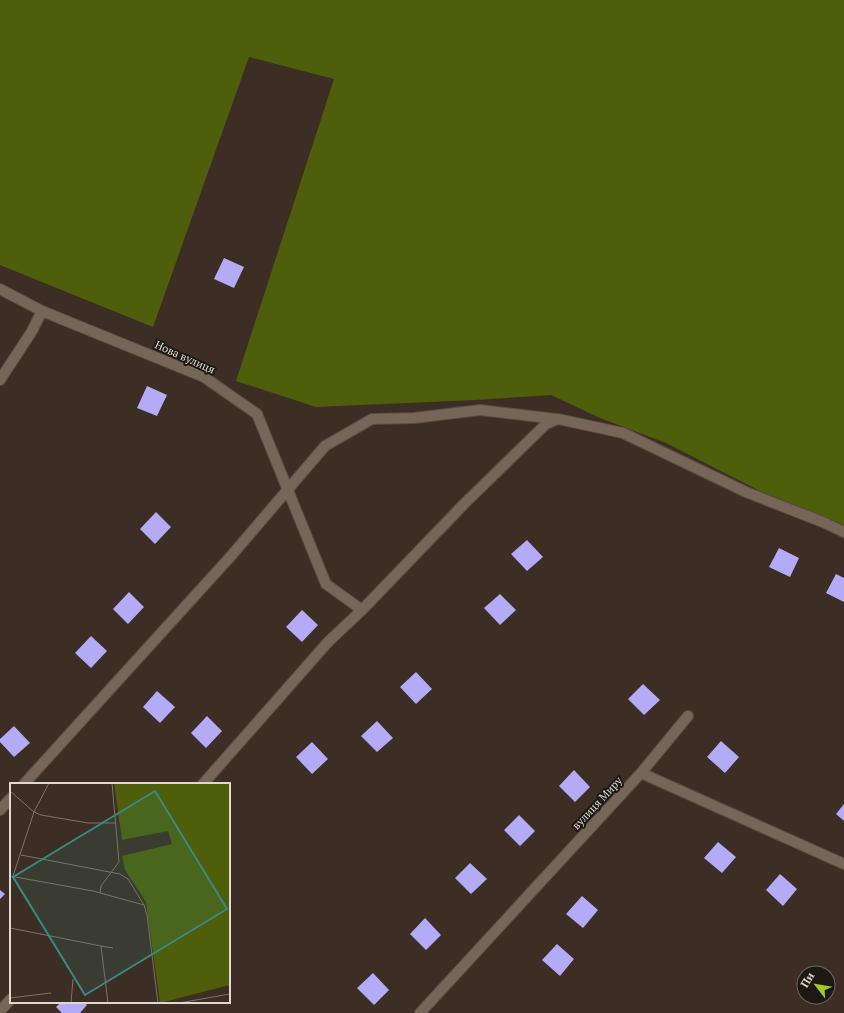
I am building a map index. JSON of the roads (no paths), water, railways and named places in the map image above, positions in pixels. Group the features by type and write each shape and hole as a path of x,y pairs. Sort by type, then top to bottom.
{"street":[{"name":"Нова вулиця","path":"0,289 42,311 204,377 257,414 326,584 362,610"},
{"path":"0,380 32,331 42,311"},
{"path":"25,783 231,556 324,446 372,419 414,418 480,410 558,420 623,433 746,492 826,523 844,532"},
{"path":"204,783 328,642 362,610 464,504 546,424 558,420"},
{"name":"вулиця Миру","path":"420,1013 641,773 688,716"},
{"path":"641,773 844,864"},
{"path":"0,810 10,799"},
{"path":"0,1011 10,1000"}]}
